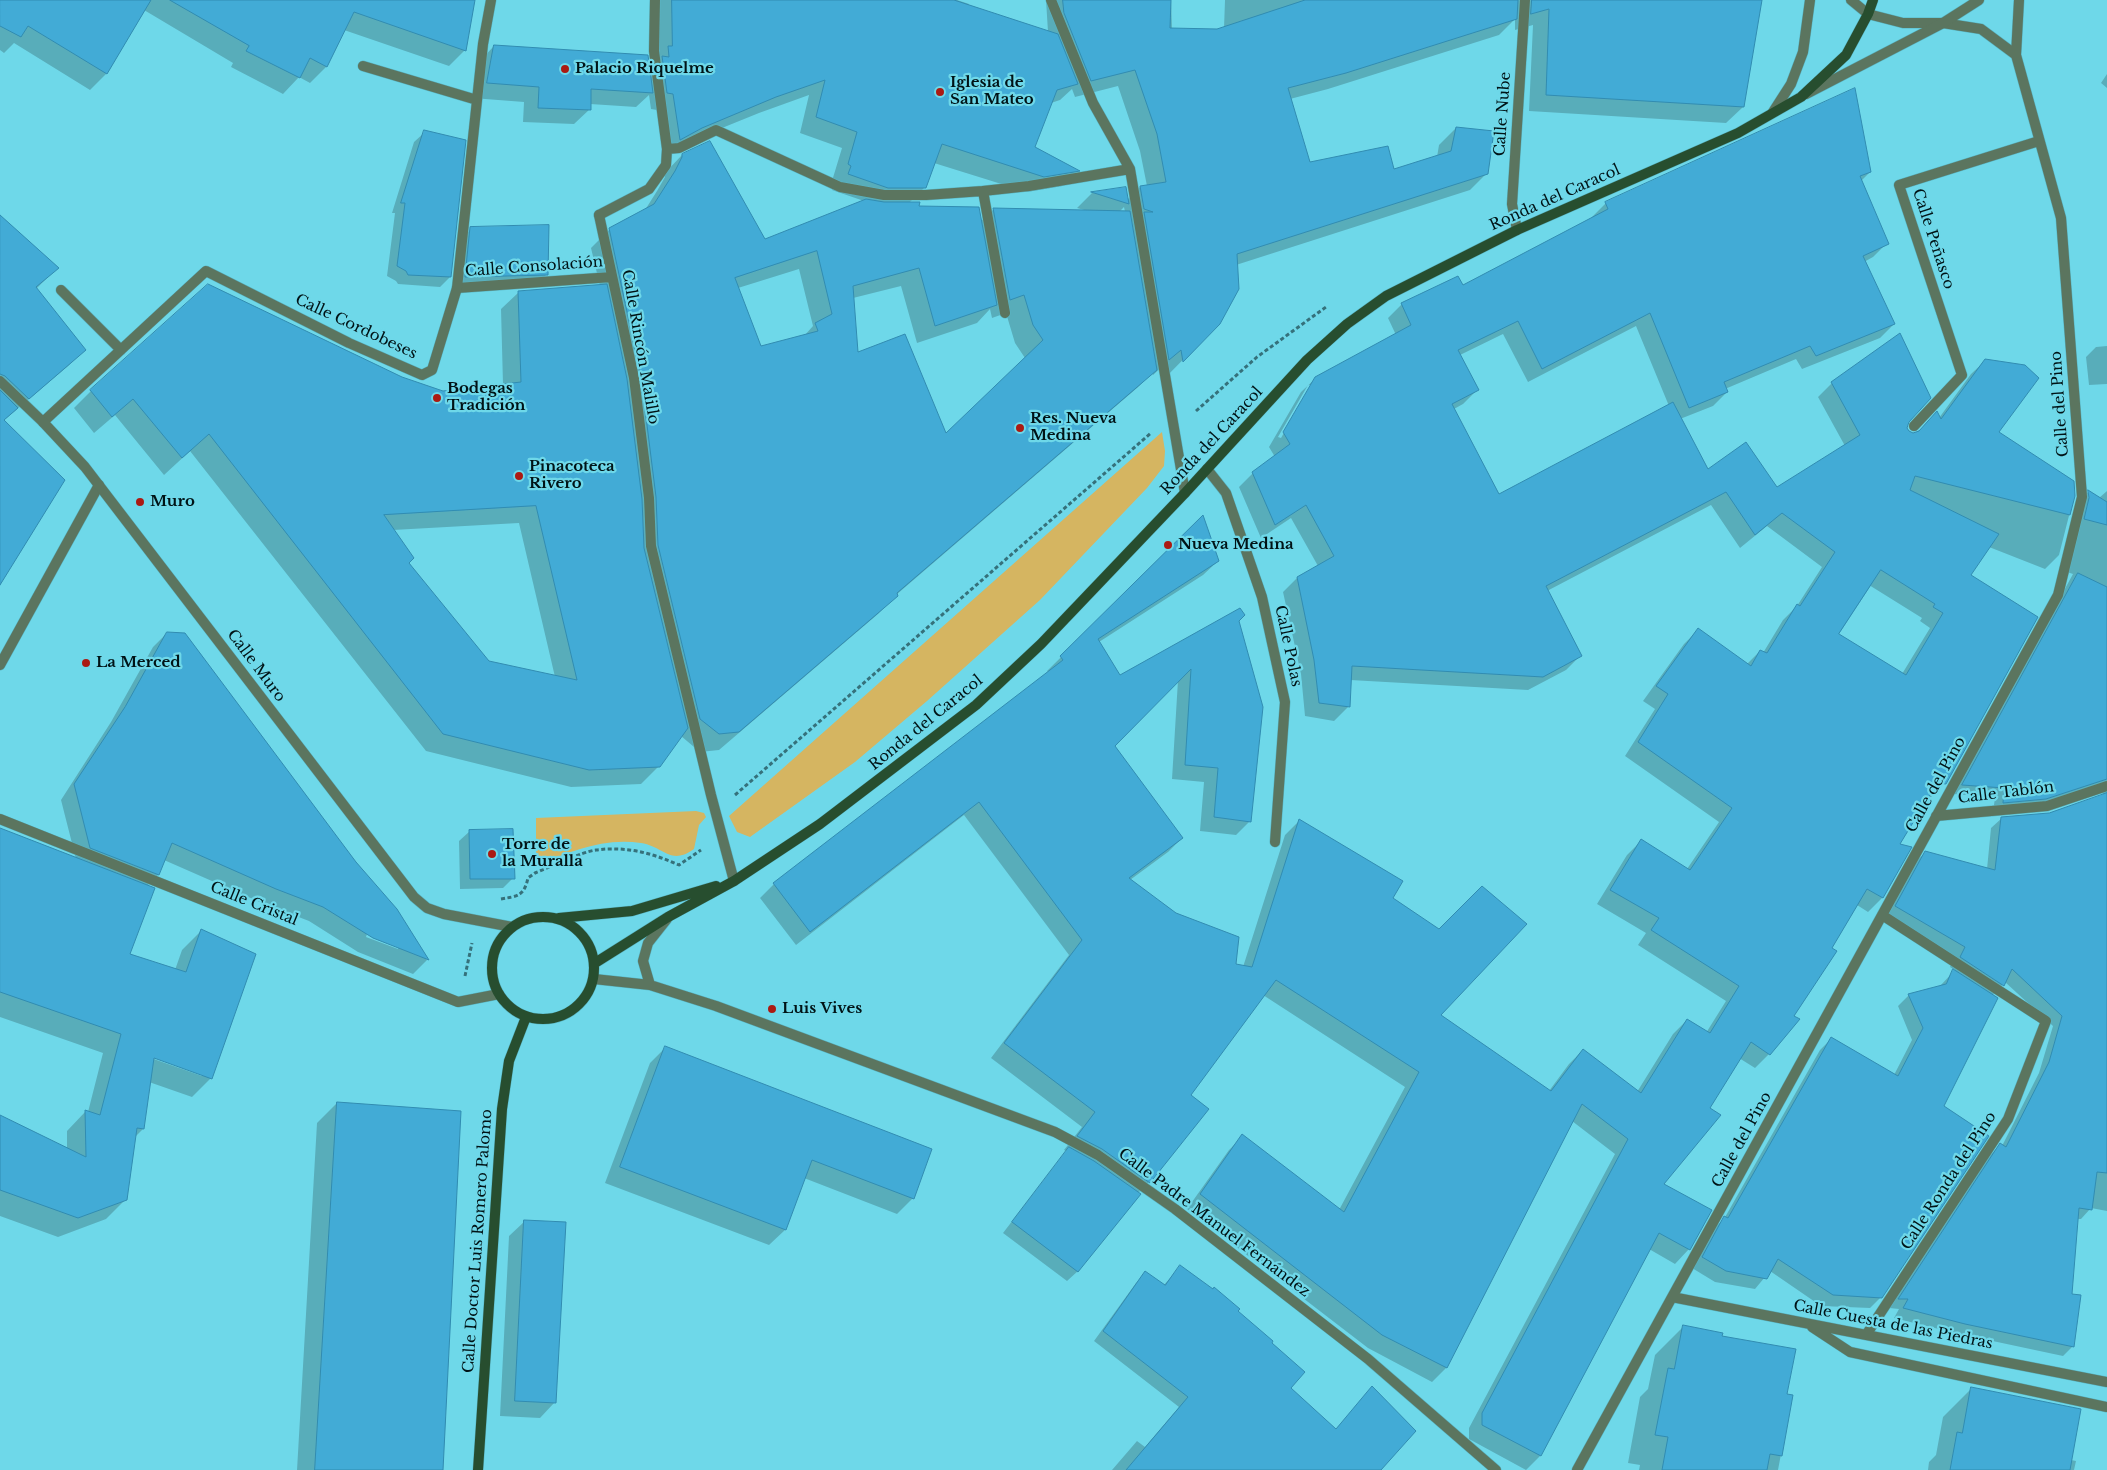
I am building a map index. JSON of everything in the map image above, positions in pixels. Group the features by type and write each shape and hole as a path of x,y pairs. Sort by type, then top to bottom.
{"main road":[{"name":"Ronda del Caracol","path":"595,963 668,917 734,881 820,824 976,705 1041,644 1185,493 1307,360 1347,324 1386,296 1517,230 1738,132 1801,97 1846,55 1868,14 1873,0"},
{"name":"Ronda del Caracol","path":"557,918 632,911 734,881"},
{"path":"541,917 557,918 571,924 583,935 591,948 595,963 594,978 588,995 576,1008 561,1018 543,1020 526,1017 506,1004 499,994 492,976 492,958 500,941 512,927 526,919 541,917"},
{"name":"Calle Doctor Luis Romero Palomo","path":"478,1470 502,1109 508,1061 526,1017"}],"street":[{"name":"Calle Cordobeses","path":"43,422 206,271 349,343 422,375 432,370 457,288 476,100 491,0"},
{"path":"655,0 654,51 667,149 679,148 716,130 840,187 884,195 926,195 982,191 1029,186 1130,169"},
{"path":"1051,0 1093,103 1130,169 1185,493"},
{"name":"Calle Nube","path":"1517,230 1512,204 1525,0"},
{"path":"1773,112 1791,84 1803,52 1810,0"},
{"path":"1851,0 1868,14 1903,23 1943,24 1981,29 2016,55"},
{"path":"1801,97 1943,24 1979,0"},
{"name":"Calle del Pino","path":"1577,1470 2058,595 2082,497 2061,218 2016,55 2019,0"},
{"path":"363,66 476,100"},
{"name":"Calle Peñasco","path":"1914,426 1962,375 1899,185 2039,141"},
{"name":"Calle Rincón Malillo","path":"667,149 666,165 649,189 599,215 634,378 649,498 651,546 716,816 734,881"},
{"path":"982,191 1005,313"},
{"name":"Calle Consolación","path":"457,288 612,277"},
{"path":"61,290 121,350"},
{"name":"Calle Muro","path":"0,381 43,422 85,467 414,897 426,908 512,927"},
{"name":"Calle Polas","path":"1207,469 1226,493 1262,597 1285,702 1275,842"},
{"path":"0,665 99,485"},
{"name":"Calle Tablón","path":"1936,816 2047,806 2107,786"},
{"name":"Calle Cristal","path":"0,820 458,1002"},
{"name":"Calle Ronda del Pino","path":"1866,1335 2008,1119 2046,1021 1882,915"},
{"path":"650,984 643,961 648,943 668,917"},
{"name":"Calle Padre Manuel Fernández","path":"594,978 650,984 716,1006 1055,1132 1098,1155 1174,1209 1368,1359 1496,1470"},
{"path":"458,1002 499,994"},
{"name":"Calle Cuesta de las Piedras","path":"1672,1297 2107,1382"},
{"path":"1807,1323 1850,1352 2107,1407"}],"path":[{"path":"458,1002 478,905 518,896 525,889 528,878 534,873 595,850 633,850 657,856 679,865 701,851 708,826 728,802 1156,428 1191,416 1257,357 1330,305"}],"shaded area":[{"path":"1162,432 1165,451 1164,466 1147,488 1040,600 927,701 855,762 750,837 737,832 729,816"},
{"path":"696,811 704,813 706,817 699,825 694,849 686,854 673,856 641,843 614,842 587,847 536,865 536,818"}],"building":[{"path":"0,0 151,0 107,74 28,26 21,37 0,26"},
{"path":"170,0 475,0 466,51 354,12 327,67 310,58 300,78 246,51 249,46"},
{"name":"Iglesia de San Mateo","path":"672,0 954,0 1058,34 1078,84 1057,90 1035,147 1080,171 1044,177 942,144 926,188 888,188 848,174 851,166 848,164 857,132 816,117 825,80 776,97 702,128 680,140 673,94 667,93 662,56 669,57 668,46 672,46"},
{"path":"1063,0 1171,0 1170,28 1217,29 1305,0 1518,0 1517,19 1346,73 1288,88 1310,162 1388,146 1394,169 1451,151 1456,127 1494,131 1488,174 1237,254 1239,289 1220,324 1183,362 1181,350 1169,360 1144,212 1153,212 1144,209 1140,186 1166,182 1157,134 1135,70 1091,81 1064,13"},
{"path":"1532,0 1762,0 1744,107 1546,95 1549,9 1531,14"},
{"name":"Palacio Riquelme","path":"494,45 648,55 653,93 591,89 591,110 538,108 539,87 487,83"},
{"path":"1855,88 1871,172 1860,176 1889,244 1863,256 1895,324 1816,356 1810,346 1724,382 1728,392 1689,408 1650,313 1542,369 1518,321 1458,350 1479,390 1452,404 1499,494 1673,402 1708,469 1746,442 1777,487 1860,435 1831,382 1900,333 1931,398 1909,422 1907,428 1909,431 1913,433 1919,431 1937,411 1941,419 1985,359 2025,365 2039,378 1999,432 2074,481 2075,496 2070,515 1915,476 1910,490 1999,534 1971,575 2038,617 1946,784 1937,783 1900,844 1912,847 1883,898 1867,889 1832,948 1837,951 1794,1016 1800,1019 1770,1055 1751,1042 1710,1108 1721,1115 1664,1184 1712,1210 1690,1250 1659,1233 1541,1456 1482,1425 1482,1413 1628,1139 1582,1104 1447,1368 1382,1335 1200,1194 1242,1134 1344,1212 1419,1072 1276,980 1191,1095 1209,1109 1150,1183 1102,1149 1077,1136 1095,1112 1004,1043 1082,940 979,802 810,932 773,883 1063,660 1060,656 1203,515 1219,561 1098,639 1120,675 1240,608 1245,615 1239,621 1263,707 1251,822 1214,817 1218,768 1185,765 1191,669 1115,746 1183,838 1129,878 1176,913 1239,937 1236,964 1252,967 1299,819 1403,881 1393,898 1439,929 1482,886 1527,924 1441,1015 1551,1091 1583,1049 1641,1093 1687,1019 1710,1033 1739,986 1651,930 1659,918 1610,890 1641,839 1690,870 1732,808 1638,742 1668,694 1656,686 1698,628 1751,666 1760,650 1767,653 1797,604 1800,606 1835,552 1782,513 1755,535 1726,492 1546,586 1582,656 1543,677 1352,666 1350,707 1319,703 1314,660 1297,577 1334,556 1306,505 1275,525 1252,472 1290,444 1283,432 1315,377 1411,325 1401,303 1458,276 1463,285 1608,209 1605,202","holes":["1881,570 1935,604 1933,607 1943,613 1906,675 1839,634"]},
{"path":"424,130 466,140 451,277 408,275 406,271 397,266 405,203 401,203"},
{"path":"710,141 765,239 866,199 884,202 920,202 919,206 979,207 997,305 935,326 919,268 853,286 858,352 905,334 946,433 1043,340 1033,325 1024,295 1010,300 993,208 1130,211 1157,370 897,593 898,596 739,732 719,734 700,719 658,545 656,497 641,377 609,228 654,204 675,171 682,154","holes":["817,251 832,314 815,323 818,331 761,346 735,278"]},
{"path":"1126,187 1129,204 1091,192"},
{"path":"0,215 59,268 36,287 86,350 29,399 5,376 0,374"},
{"path":"549,225 548,275 465,277 470,227"},
{"path":"208,284 402,377 443,391 521,382 518,291 607,284 627,379 642,499 644,548 688,728 660,767 589,770 443,734 209,434 182,458 133,399 112,417 90,390","holes":["536,506 577,680 489,661 409,563 414,558 384,515"]},
{"path":"0,390 18,408 4,420 65,480 0,585"},
{"path":"2088,490 2107,502 2107,525 2084,519 2089,498"},
{"path":"2078,573 2107,587 2107,779 2046,799 2003,803 2004,788 1962,785"},
{"path":"167,632 185,633 356,862 397,909 429,960 373,938 323,907 276,889 172,843 159,875 90,848 74,784 125,707"},
{"path":"2107,793 2107,1173 2097,1172 2092,1210 2079,1208 2072,1294 2081,1295 2074,1347 1965,1324 1903,1308 1908,1299 1898,1299 2000,1143 2006,1147 2049,1062 2062,1016 2012,969 2004,986 1960,957 1965,947 1895,906 1925,851 1995,870 2001,817 2049,813"},
{"path":"0,828 155,888 130,954 186,972 201,929 256,954 212,1079 154,1058 144,1129 137,1128 127,1200 78,1218 0,1190 0,1115 86,1157 85,1110 100,1115 121,1034 0,992"},
{"name":"Torre de la Muralla","path":"513,829 515,879 470,879 469,830"},
{"path":"1953,969 1998,998 1944,1106 1989,1136 1882,1298 1833,1295 1778,1259 1767,1279 1726,1271 1702,1257 1724,1216 1728,1218 1831,1037 1898,1076 1923,1028 1908,994 1946,984"},
{"path":"665,1046 932,1149 914,1199 812,1160 786,1230 620,1167"},
{"path":"337,1102 461,1111 443,1470 315,1470"},
{"path":"1069,1147 1094,1161 1141,1194 1078,1272 1012,1222"},
{"path":"524,1220 566,1222 556,1403 515,1401"},
{"path":"1180,1265 1213,1289 1214,1287 1240,1309 1238,1311 1305,1372 1291,1388 1336,1429 1372,1386 1416,1431 1381,1470 1126,1470 1188,1397 1103,1331 1145,1271 1165,1285"},
{"path":"1683,1325 1723,1333 1722,1336 1796,1349 1787,1394 1793,1395 1782,1456 1770,1454 1767,1470 1662,1470 1668,1437 1655,1435 1668,1368 1674,1369"},
{"path":"1971,1387 2081,1409 2070,1470 1950,1470 1957,1432 1962,1433"}],"place":[{"name":"Palacio Riquelme","path":"565,69"},
{"name":"Iglesia de San Mateo","path":"940,92"},
{"name":"Bodegas Tradición","path":"437,398"},
{"name":"Res. Nueva Medina","path":"1020,428"},
{"name":"Pinacoteca Rivero","path":"519,476"},
{"name":"Muro","path":"140,502"},
{"name":"Nueva Medina","path":"1168,545"},
{"name":"La Merced","path":"86,663"},
{"name":"Torre de la Muralla","path":"492,854"},
{"name":"Luis Vives","path":"772,1009"}]}
